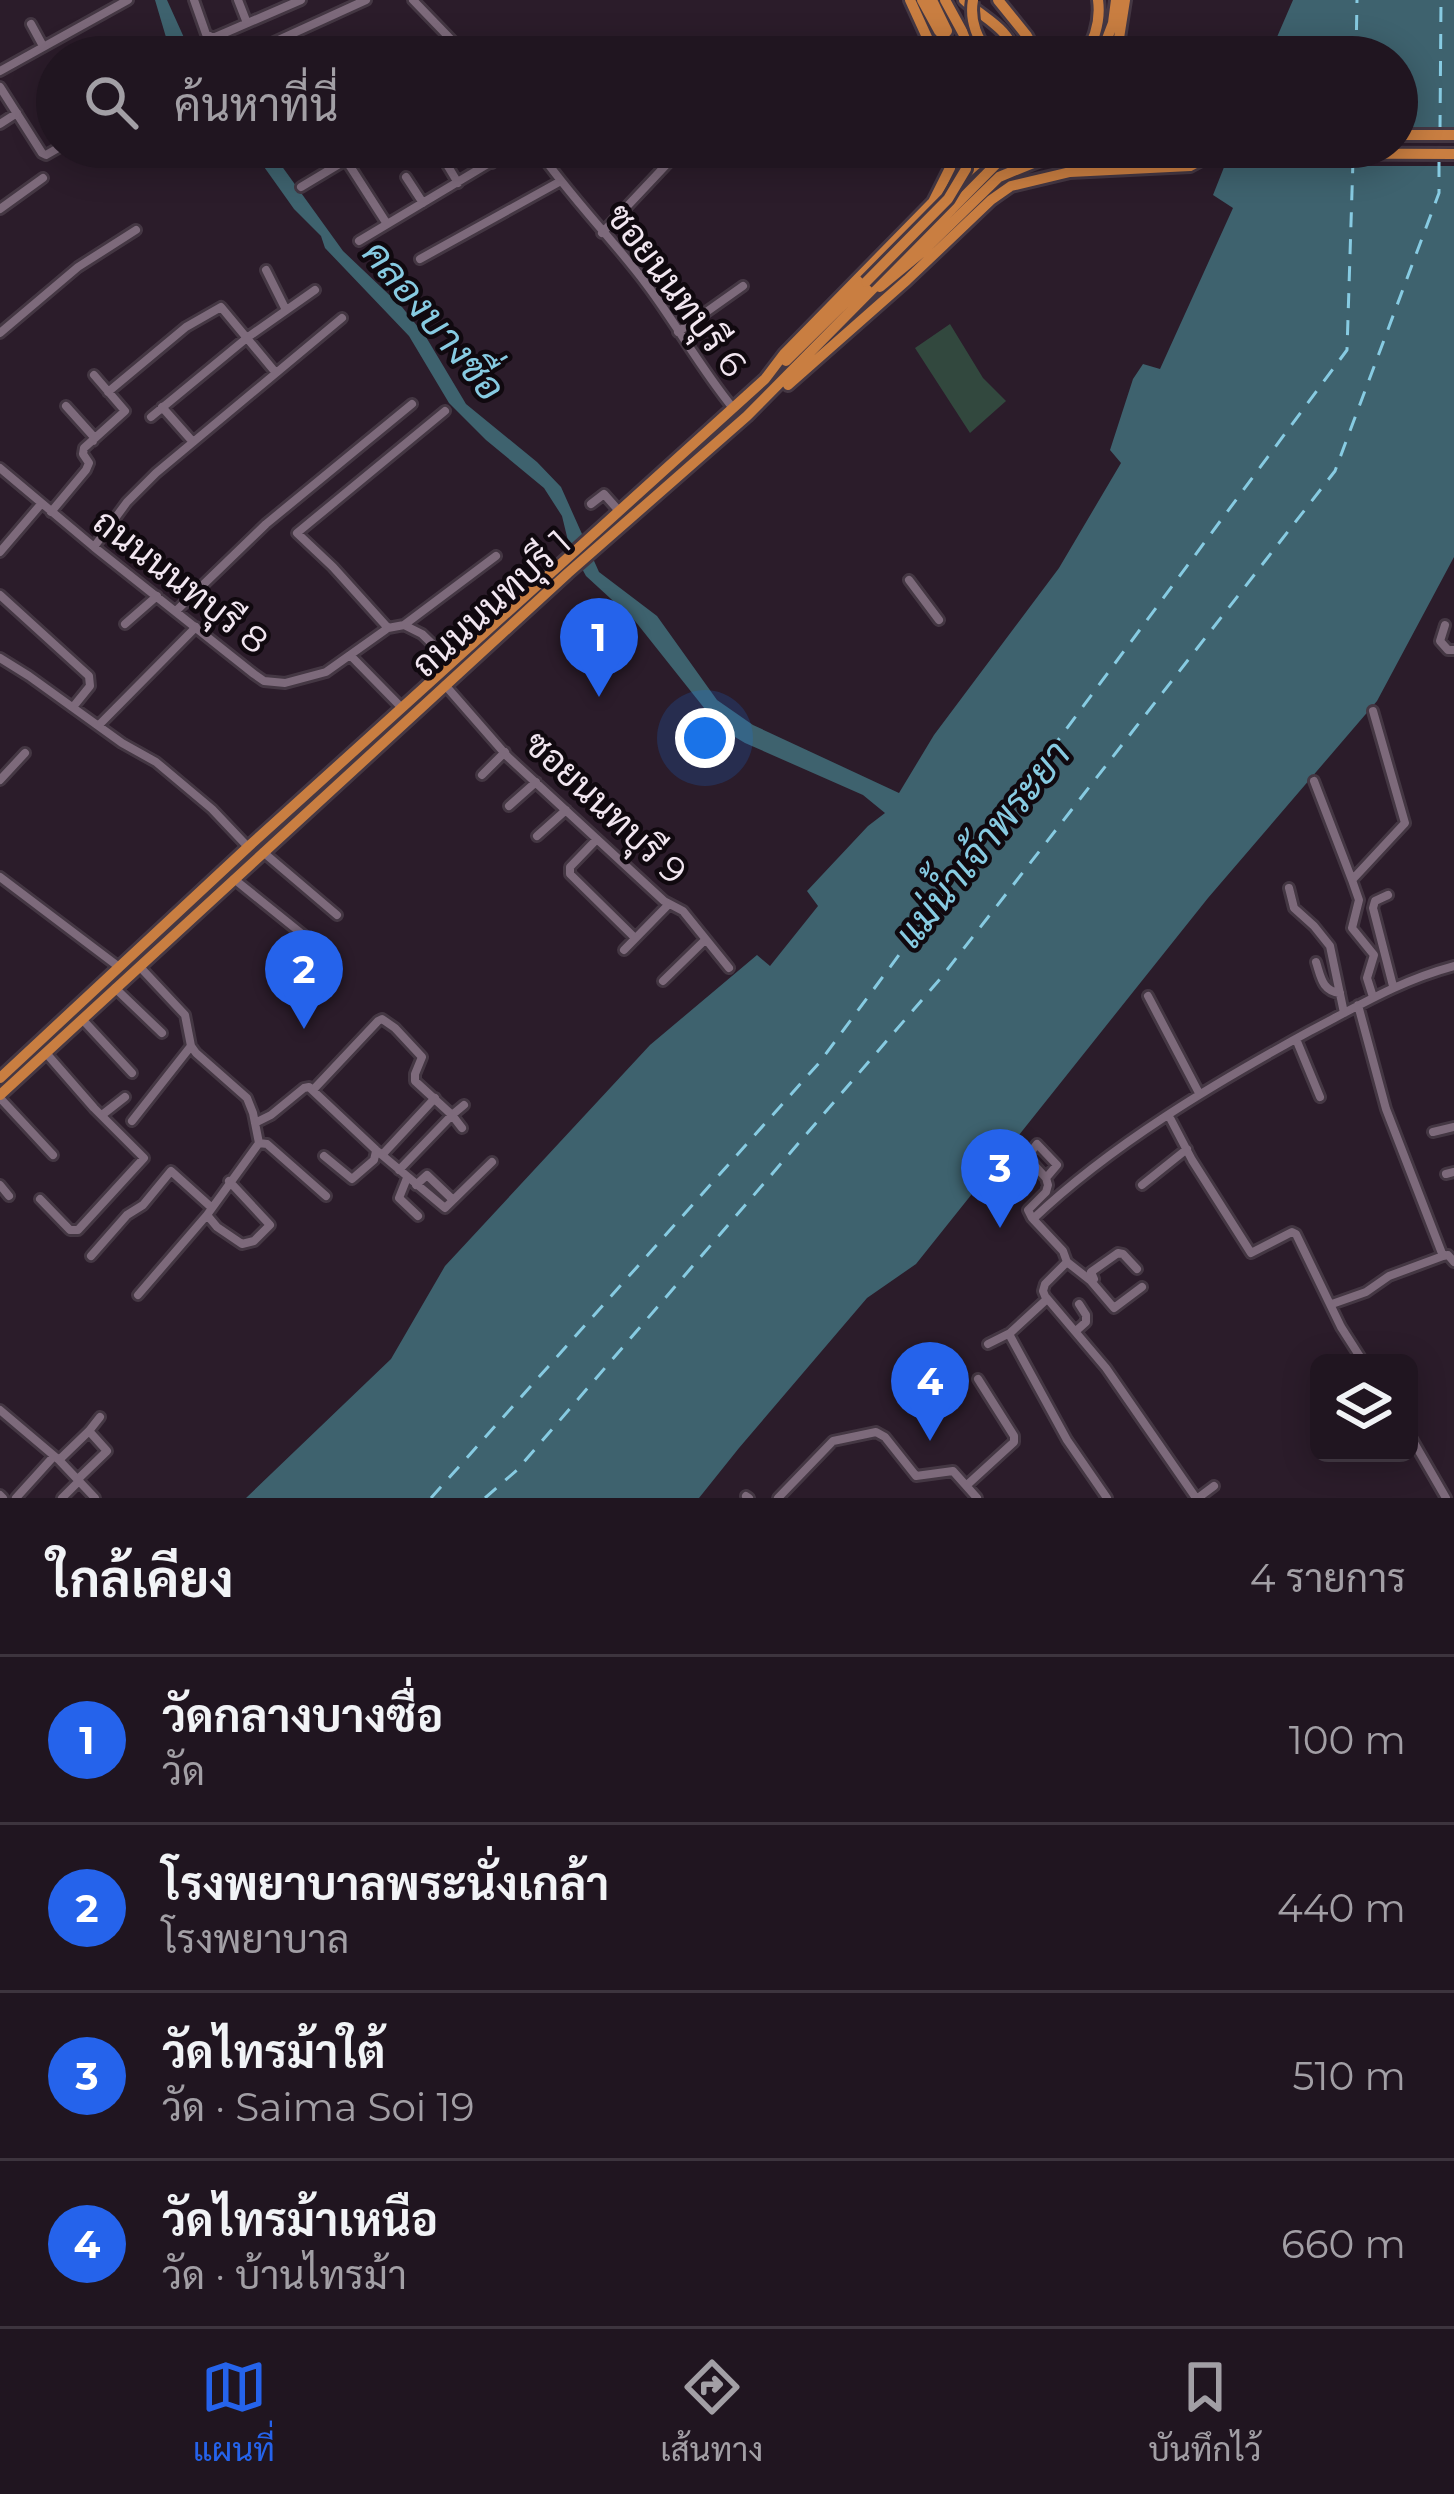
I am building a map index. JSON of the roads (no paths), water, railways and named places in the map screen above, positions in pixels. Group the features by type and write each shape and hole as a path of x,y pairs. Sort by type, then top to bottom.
{"main road":[{"path":"916,0 943,36"},
{"path":"916,0 931,36"},
{"path":"932,0 951,36"},
{"path":"944,0 964,36"},
{"path":"964,0 1006,36"},
{"path":"974,0 971,11 977,36"},
{"path":"998,0 1027,36"},
{"path":"1095,36 1098,0"},
{"path":"1108,36 1120,0"},
{"path":"1117,36 1120,0"},
{"path":"1418,135 1454,135"},
{"path":"1418,154 1454,154"},
{"name":"ถนนนนทบุรี 1","path":"599,537 619,512 765,379 933,202 950,168"},
{"path":"765,379 806,344 948,200 967,168"},
{"path":"933,202 971,168"},
{"name":"ถนนนนทบุรี 1","path":"0,1096 446,686 599,537 747,416 992,168"},
{"path":"863,300 921,253 999,177 1018,168"},
{"path":"747,416 810,368 1011,186 1070,172 1150,168"},
{"name":"ถนนนนทบุรี 1","path":"0,1078 402,708 564,569"}],"street":[{"path":"104,0 109,10"},
{"path":"62,36 128,0"},
{"path":"194,0 208,36"},
{"path":"238,0 247,23"},
{"path":"287,36 366,0"},
{"path":"413,0 446,36"},
{"path":"218,36 294,1"},
{"path":"31,24 38,36"},
{"path":"0,71 36,51"},
{"path":"2,94 36,143"},
{"path":"0,124 17,113"},
{"path":"302,187 333,168"},
{"path":"351,168 387,224"},
{"path":"449,168 458,184"},
{"path":"359,242 484,168"},
{"name":"ซอยนนทบุรี 6","path":"550,168 645,283 733,408"},
{"path":"602,233 663,168"},
{"path":"406,177 423,203"},
{"path":"0,209 43,178"},
{"path":"420,259 559,182"},
{"path":"0,333 78,268 136,230"},
{"path":"266,271 286,310"},
{"path":"678,332 743,286"},
{"path":"151,417 248,337 315,290"},
{"path":"108,392 187,327 221,307 276,373"},
{"path":"94,547 127,502 342,318"},
{"path":"51,512 86,470 89,464 83,451 125,411 94,375"},
{"path":"176,611 266,524 412,404"},
{"path":"66,406 93,441"},
{"path":"162,407 193,442"},
{"path":"388,628 297,533 445,412"},
{"name":"ถนนนนทบุรี 8","path":"2,475 254,674 272,682 326,672 388,628 404,625 496,556"},
{"path":"592,504 603,494 619,512"},
{"path":"0,552 41,503"},
{"path":"909,580 939,620"},
{"path":"0,595 89,676 90,686 73,707"},
{"path":"125,624 157,596"},
{"path":"404,625 422,634 452,663"},
{"path":"1445,626 1440,641 1454,650"},
{"path":"99,725 196,627"},
{"path":"350,655 402,708"},
{"path":"0,671 2,659 156,762 248,847"},
{"name":"ซอยนนทบุรี 9","path":"446,686 536,782 682,911 729,968"},
{"path":"1352,880 1405,823 1373,711"},
{"path":"0,780 25,752"},
{"path":"482,775 505,752"},
{"path":"509,806 536,782"},
{"path":"1313,782 1359,900 1352,928 1373,955 1366,978 1372,997"},
{"path":"537,836 566,810"},
{"path":"597,838 570,867 570,874 634,938"},
{"path":"263,852 337,915"},
{"path":"0,877 119,967"},
{"path":"235,879 322,950"},
{"path":"1289,888 1294,908 1330,946 1344,1013"},
{"path":"1388,896 1375,901 1373,908 1393,986"},
{"path":"624,950 669,904"},
{"path":"663,981 705,940"},
{"path":"1316,962 1328,990 1340,993"},
{"path":"139,966 180,1007 196,1053 247,1098 259,1143 210,1211 139,1295"},
{"path":"1034,1217 1199,1093 1393,986 1454,966"},
{"path":"115,988 162,1033"},
{"path":"1148,996 1199,1093"},
{"path":"1358,1005 1386,1109 1443,1256"},
{"path":"82,1019 132,1073"},
{"path":"313,1090 382,1019 422,1057 415,1081 462,1128"},
{"path":"1296,1039 1320,1097"},
{"path":"132,1121 191,1046"},
{"path":"40,1199 70,1230 78,1230 144,1158 46,1053"},
{"path":"255,1123 304,1088 313,1090 445,1208 492,1162"},
{"path":"0,1096 53,1155"},
{"path":"102,1115 125,1096"},
{"path":"324,1156 352,1179 435,1098"},
{"path":"399,1170 464,1106"},
{"path":"1169,1116 1251,1253 1294,1232 1358,1354"},
{"path":"1433,1132 1454,1126"},
{"path":"259,1143 267,1144 326,1196"},
{"path":"1142,1185 1187,1149"},
{"path":"92,1256 170,1171 210,1211 217,1227 242,1244 254,1241 270,1226 229,1181"},
{"path":"416,1185 427,1175 450,1197"},
{"path":"407,1178 399,1198 418,1216"},
{"path":"1046,1178 1046,1192 1028,1210 1067,1262 1114,1307 1142,1287"},
{"path":"0,1185 9,1196"},
{"path":"1090,1280 1094,1279 1091,1272 1118,1253 1137,1269"},
{"path":"1332,1304 1443,1256 1454,1262"},
{"path":"1067,1262 1042,1291 1106,1368 1197,1498 1214,1486"},
{"path":"988,1344 1009,1334 1048,1299"},
{"path":"1076,1330 1086,1322 1079,1304"},
{"path":"1009,1334 1067,1440 1107,1498"},
{"path":"778,1498 833,1441 876,1432 916,1476 948,1470 959,1476 971,1494 1014,1442 978,1379"},
{"path":"0,1410 95,1498"},
{"path":"16,1498 100,1417"},
{"path":"89,1431 107,1451"},
{"path":"62,1498 116,1444"},
{"path":"1418,1450 1446,1498"}],"water":[{"path":"155,0 167,0 183,36 166,36"},
{"name":"แม่น้ำเจ้าพระยา","path":"1293,0 1454,0 1454,557 1377,701 1208,898 916,1264 867,1298 699,1498 246,1498 391,1359 445,1266 650,1045 757,955 770,966 818,906 807,891 885,813 863,795 720,728 635,621 586,576 569,545 562,516 544,488 449,403 409,336 325,248 321,236 294,209 265,168 283,168 343,251 426,337 466,404 561,487 599,572 657,616 717,700 753,725 899,793 934,735 1059,568 1121,463 1110,450 1133,379 1143,364 1160,369 1233,208 1213,195 1224,168 1418,168 1418,36 1277,36"}],"place":[{"name":"วัดกลางบางซื่อ","path":"599,697"},
{"name":"โรงพยาบาลพระนั่งเกล้า","path":"304,1029"},
{"name":"วัดไทรม้าใต้","path":"1000,1228"},
{"name":"วัดไทรม้าเหนือ","path":"930,1441"}],"water label":[{"name":"คลองบางซื่อ","path":"434,320"}]}
